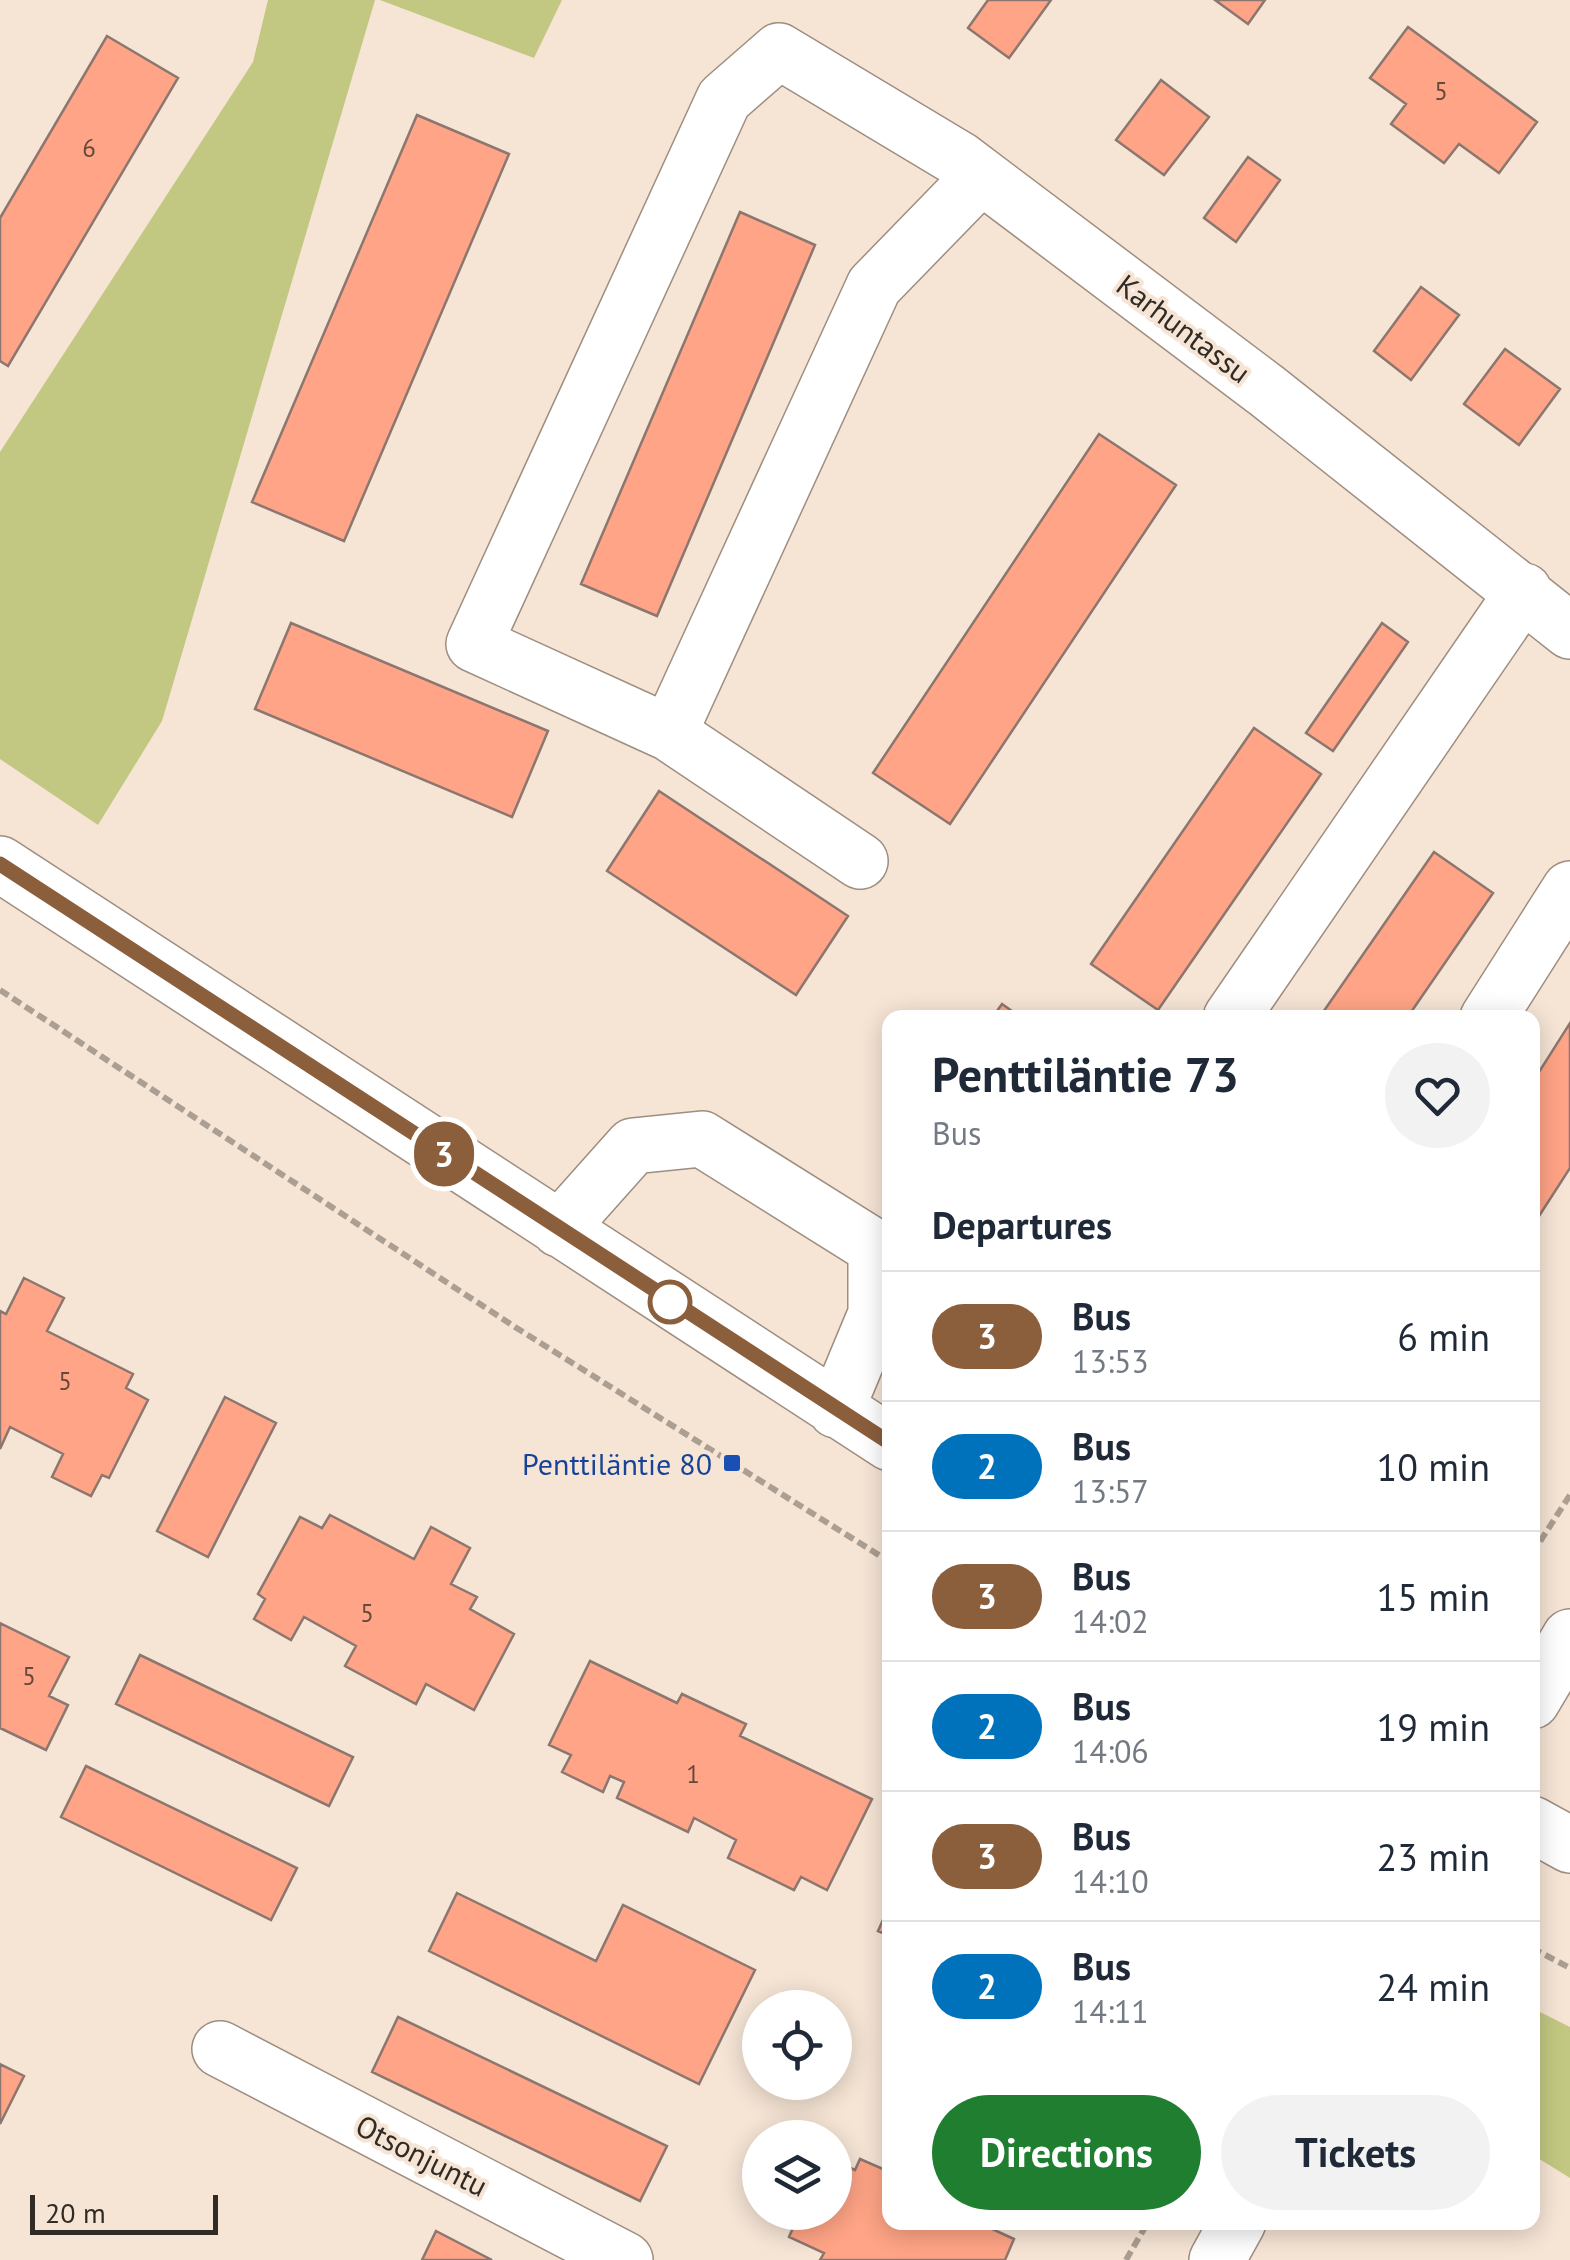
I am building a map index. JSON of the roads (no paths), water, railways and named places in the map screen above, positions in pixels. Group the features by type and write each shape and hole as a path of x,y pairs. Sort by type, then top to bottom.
{"street":[{"name":"Karhuntassu","path":"668,733 474,644 724,99 779,52 981,176 1524,590 1570,631"},
{"path":"860,861 668,733 874,286 981,176"},
{"path":"1236,1010 1524,590"},
{"path":"0,864 882,1438"},
{"path":"1493,1010 1570,888"},
{"path":"558,1229 633,1146 702,1138 876,1248 876,1314 836,1410"},
{"path":"1540,1688 1570,1637"},
{"path":"1540,1828 1570,1845"},
{"name":"Otsonjuntu","path":"220,2049 625,2260"},
{"path":"1217,2260 1234,2230"}],"place":[{"name":"Penttiläntie 80","path":"732,1463"}]}
